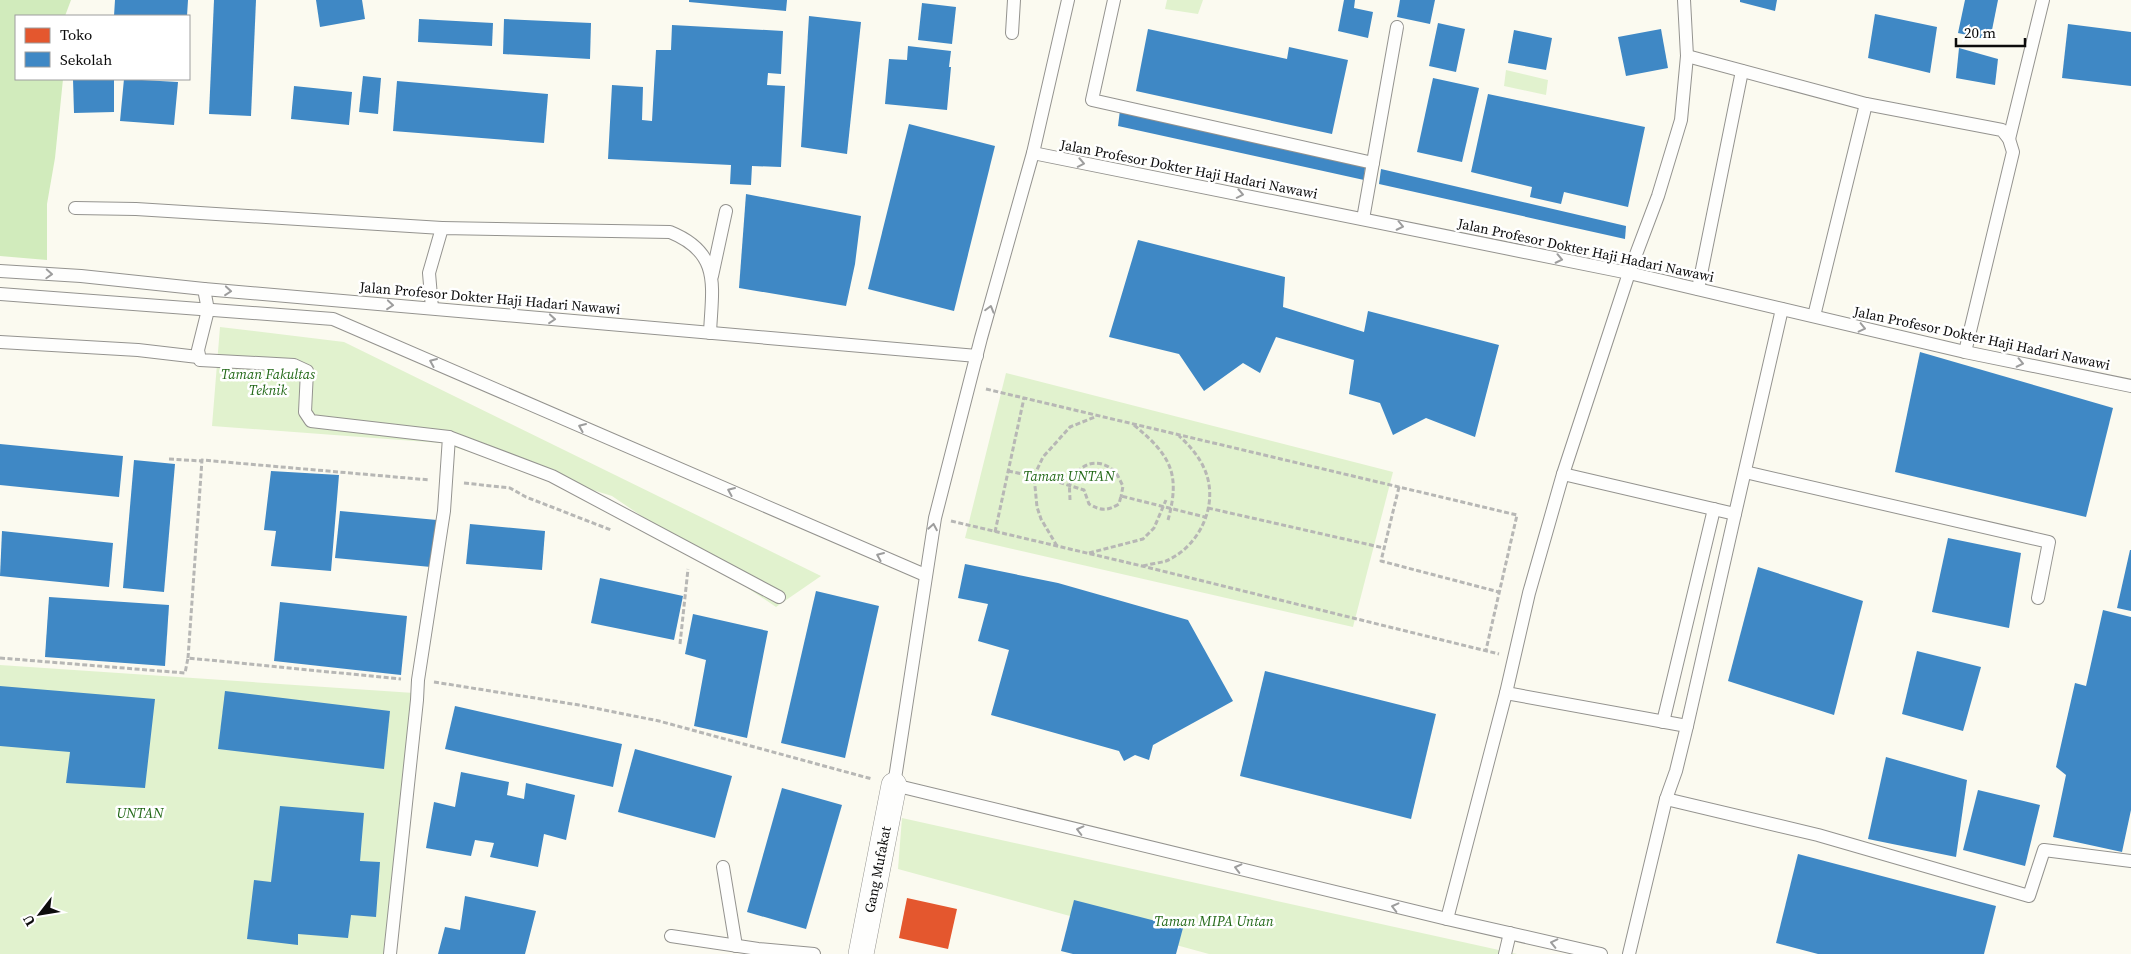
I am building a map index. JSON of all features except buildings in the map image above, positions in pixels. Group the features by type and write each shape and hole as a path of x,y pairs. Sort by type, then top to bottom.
{"street":[{"name":"Gang Mufakat","path":"861,954 894,785"}],"lane":[{"path":"1012,33 1014,0"},
{"path":"1068,0 1033,153 935,518 894,785 1447,919 1601,954"},
{"path":"1114,0 1092,100 1373,163"},
{"path":"1447,919 1506,693 1529,593 1563,474 1630,273 1658,196 1681,120 1687,56 1684,0"},
{"path":"2009,139 2043,0"},
{"path":"1363,219 1398,27"},
{"path":"1687,56 1866,104 2002,130 2009,139 2013,152 1965,352"},
{"path":"1698,289 1742,71"},
{"path":"1814,316 1866,104"},
{"name":"Jalan Profesor Dokter Haji Hadari Nawawi","path":"1033,153 1630,273 1965,352 2129,386"},
{"path":"75,208 146,210 442,228 670,232 688,239 702,254 712,276"},
{"path":"710,332 712,276 726,211"},
{"path":"432,308 430,273 442,228"},
{"name":"Jalan Profesor Dokter Haji Hadari Nawawi","path":"0,271 81,276 204,289 977,356"},
{"path":"198,357 208,310 204,289"},
{"path":"0,294 332,319 925,575"},
{"path":"1629,954 1666,799 1676,771 1687,726 1782,309"},
{"path":"0,342 138,350 198,357 200,360 294,366 307,371 305,412 311,421 449,437 552,476 778,597"},
{"path":"2129,386 2131,372"},
{"path":"390,954 418,680 444,511 449,437"},
{"path":"1745,472 2049,542 2038,598"},
{"path":"1563,474 1736,514"},
{"path":"1663,722 1714,509"},
{"path":"1506,693 1687,726"},
{"path":"1666,799 1818,835 2029,896 2044,850 2131,861"},
{"path":"723,867 736,946"},
{"path":"1505,954 1510,933"},
{"path":"671,936 736,946 758,952 814,954"}],"path":[{"path":"970,385 1517,515 1486,650"},
{"path":"995,532 1024,398"},
{"path":"1057,547 1041,519 1037,507 1034,476 1043,457 1070,427 1096,416"},
{"path":"1134,425 1156,444 1173,475 1171,509 1168,520"},
{"path":"1142,566 1165,561 1186,549 1200,530 1208,508 1210,487 1204,467 1193,449 1178,435"},
{"path":"169,459 510,488 526,497 617,532"},
{"path":"0,658 185,673 188,658 202,461"},
{"path":"1008,470 1070,485 1084,490 1089,504 1099,510 1111,509 1119,504 1124,486 1113,470 1101,463 1090,463 1077,472 1070,485 1070,500"},
{"path":"1399,487 1381,561 1499,592"},
{"path":"1121,497 1205,517"},
{"path":"1088,554 1142,539 1154,528 1166,500"},
{"path":"1208,508 1384,548"},
{"path":"935,518 1142,566 1514,657"},
{"path":"680,644 689,561"},
{"path":"188,658 418,680 579,705 659,721 894,785"}],"green space":[{"path":"0,0 71,0 65,15 15,15 15,80 63,80 55,158 47,204 47,260 0,256"},
{"path":"1167,0 1203,0 1198,14 1165,9"},
{"path":"1506,70 1548,80 1546,95 1504,86"},
{"name":"Taman Fakultas Teknik","path":"220,327 344,342 821,576 776,607 612,496 441,443 212,426"},
{"name":"Taman UNTAN","path":"1006,373 1393,472 1353,627 965,538"},
{"name":"UNTAN","path":"0,665 414,693 385,954 0,954"},
{"name":"Taman MIPA Untan","path":"902,818 1517,954 1209,954 898,869"}]}
